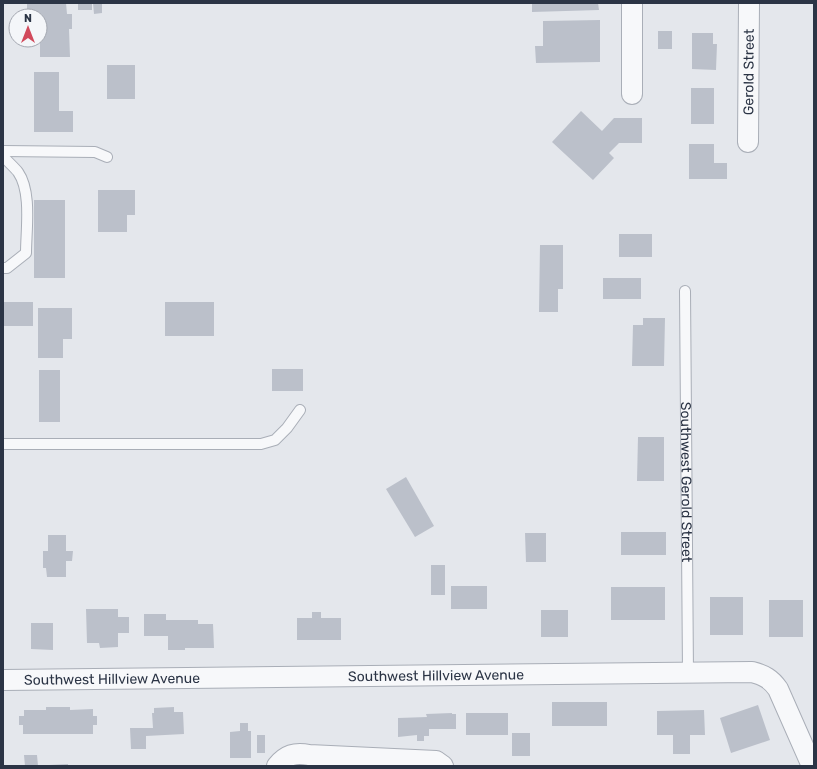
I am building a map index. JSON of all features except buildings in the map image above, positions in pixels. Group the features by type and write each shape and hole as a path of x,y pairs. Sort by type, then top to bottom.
{"street":[{"path":"632,3 632,94"},
{"name":"Gerold Street","path":"748,142 749,3"},
{"name":"Southwest Hillview Avenue","path":"3,680 752,672 761,674 769,679 778,689 812,766"},
{"path":"277,766 286,757 301,753 309,755 436,761 443,766"}],"lane":[{"path":"3,151 95,152 107,157"},
{"path":"3,156 19,173 25,189 27,208 26,253 8,268 3,268"},
{"name":"Southwest Gerold Street","path":"686,291 688,673"},
{"path":"3,444 261,444 274,440 287,428 300,410"}]}
